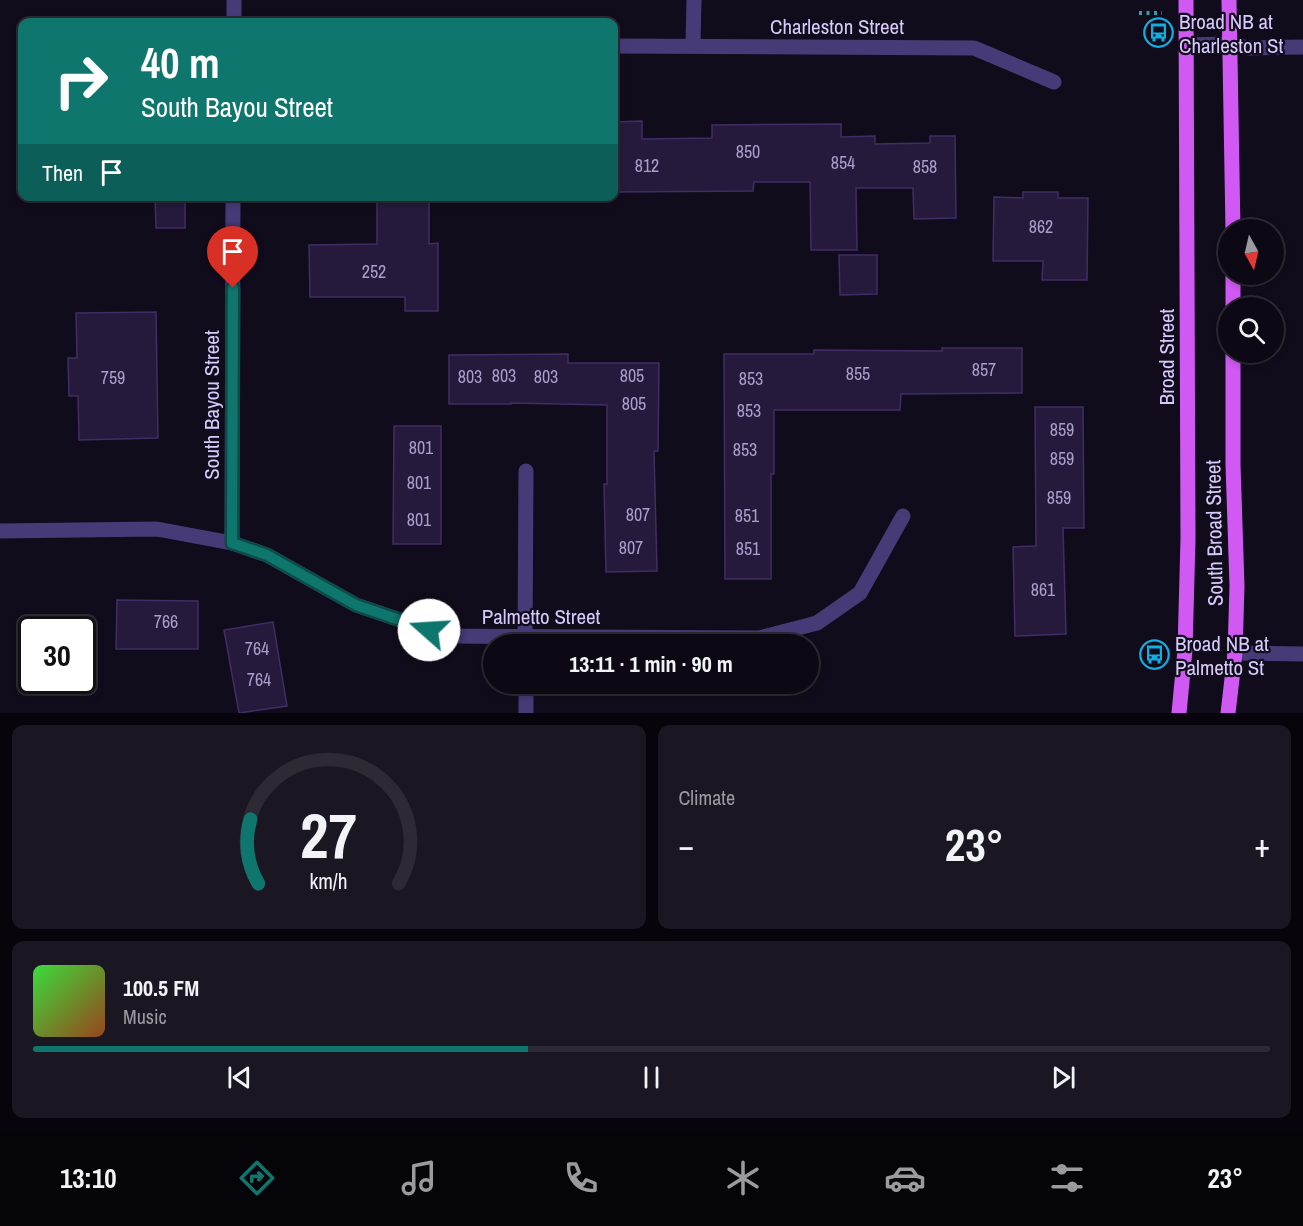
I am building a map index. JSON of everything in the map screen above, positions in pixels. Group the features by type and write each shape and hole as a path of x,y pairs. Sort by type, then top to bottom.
{"main road":[{"name":"Broad Street","path":"1179,713 1185,650 1188,539 1186,0"},
{"path":"1230,0 1233,219"},
{"name":"South Broad Street","path":"1228,713 1235,653 1237,586 1233,464 1233,363"}],"street":[{"path":"234,0 234,18"},
{"path":"693,46 694,0"},
{"path":"1186,45 1229,44 1249,48 1303,47"},
{"name":"Charleston Street","path":"618,46 974,48 1054,82"},
{"name":"South Bayou Street","path":"232,543 233,201"},
{"path":"525,634 526,471"},
{"name":"Palmetto Street","path":"774,634 817,623 860,593 903,516"},
{"name":"Palmetto Street","path":"0,531 158,529 232,543 267,555 356,605 448,636 483,638"},
{"path":"1235,653 1303,654"},
{"path":"526,694 526,713"}],"path":[{"path":"1139,13 1171,13"}],"building":[{"path":"642,121 642,139 712,138 712,125 841,124 841,137 875,136 875,144 930,143 930,136 955,136 956,218 914,219 913,188 856,188 857,250 811,250 810,182 754,182 753,191 618,192 618,122"},
{"path":"1023,192 1058,192 1058,198 1088,198 1087,280 1042,280 1043,261 993,261 994,197 1023,198"},
{"path":"155,201 185,201 185,228 156,228"},
{"path":"377,201 429,201 429,244 438,243 438,311 405,311 405,297 310,297 309,245 377,244"},
{"path":"839,255 877,255 877,294 840,295"},
{"path":"156,312 158,438 79,440 78,396 69,396 68,358 77,358 76,313"},
{"path":"942,348 1022,348 1022,393 901,394 900,410 774,410 774,474 771,474 771,579 725,579 724,354 814,354 814,350 942,351"},
{"path":"568,354 568,363 659,363 658,451 654,451 657,571 606,572 604,484 607,484 607,405 449,404 449,355"},
{"path":"1035,407 1083,407 1084,528 1063,528 1066,634 1015,636 1013,547 1036,546"},
{"path":"394,426 441,426 441,544 393,544"},
{"path":"117,600 198,601 198,649 116,649"},
{"path":"273,622 287,706 239,713 224,630"}],"place":[{"name":"Broad NB at Charleston St","path":"1158,33"},
{"name":"Broad NB at Palmetto St","path":"1154,655"}],"route":[{"path":"233,288 232,543 267,555 356,605 429,630"}]}
